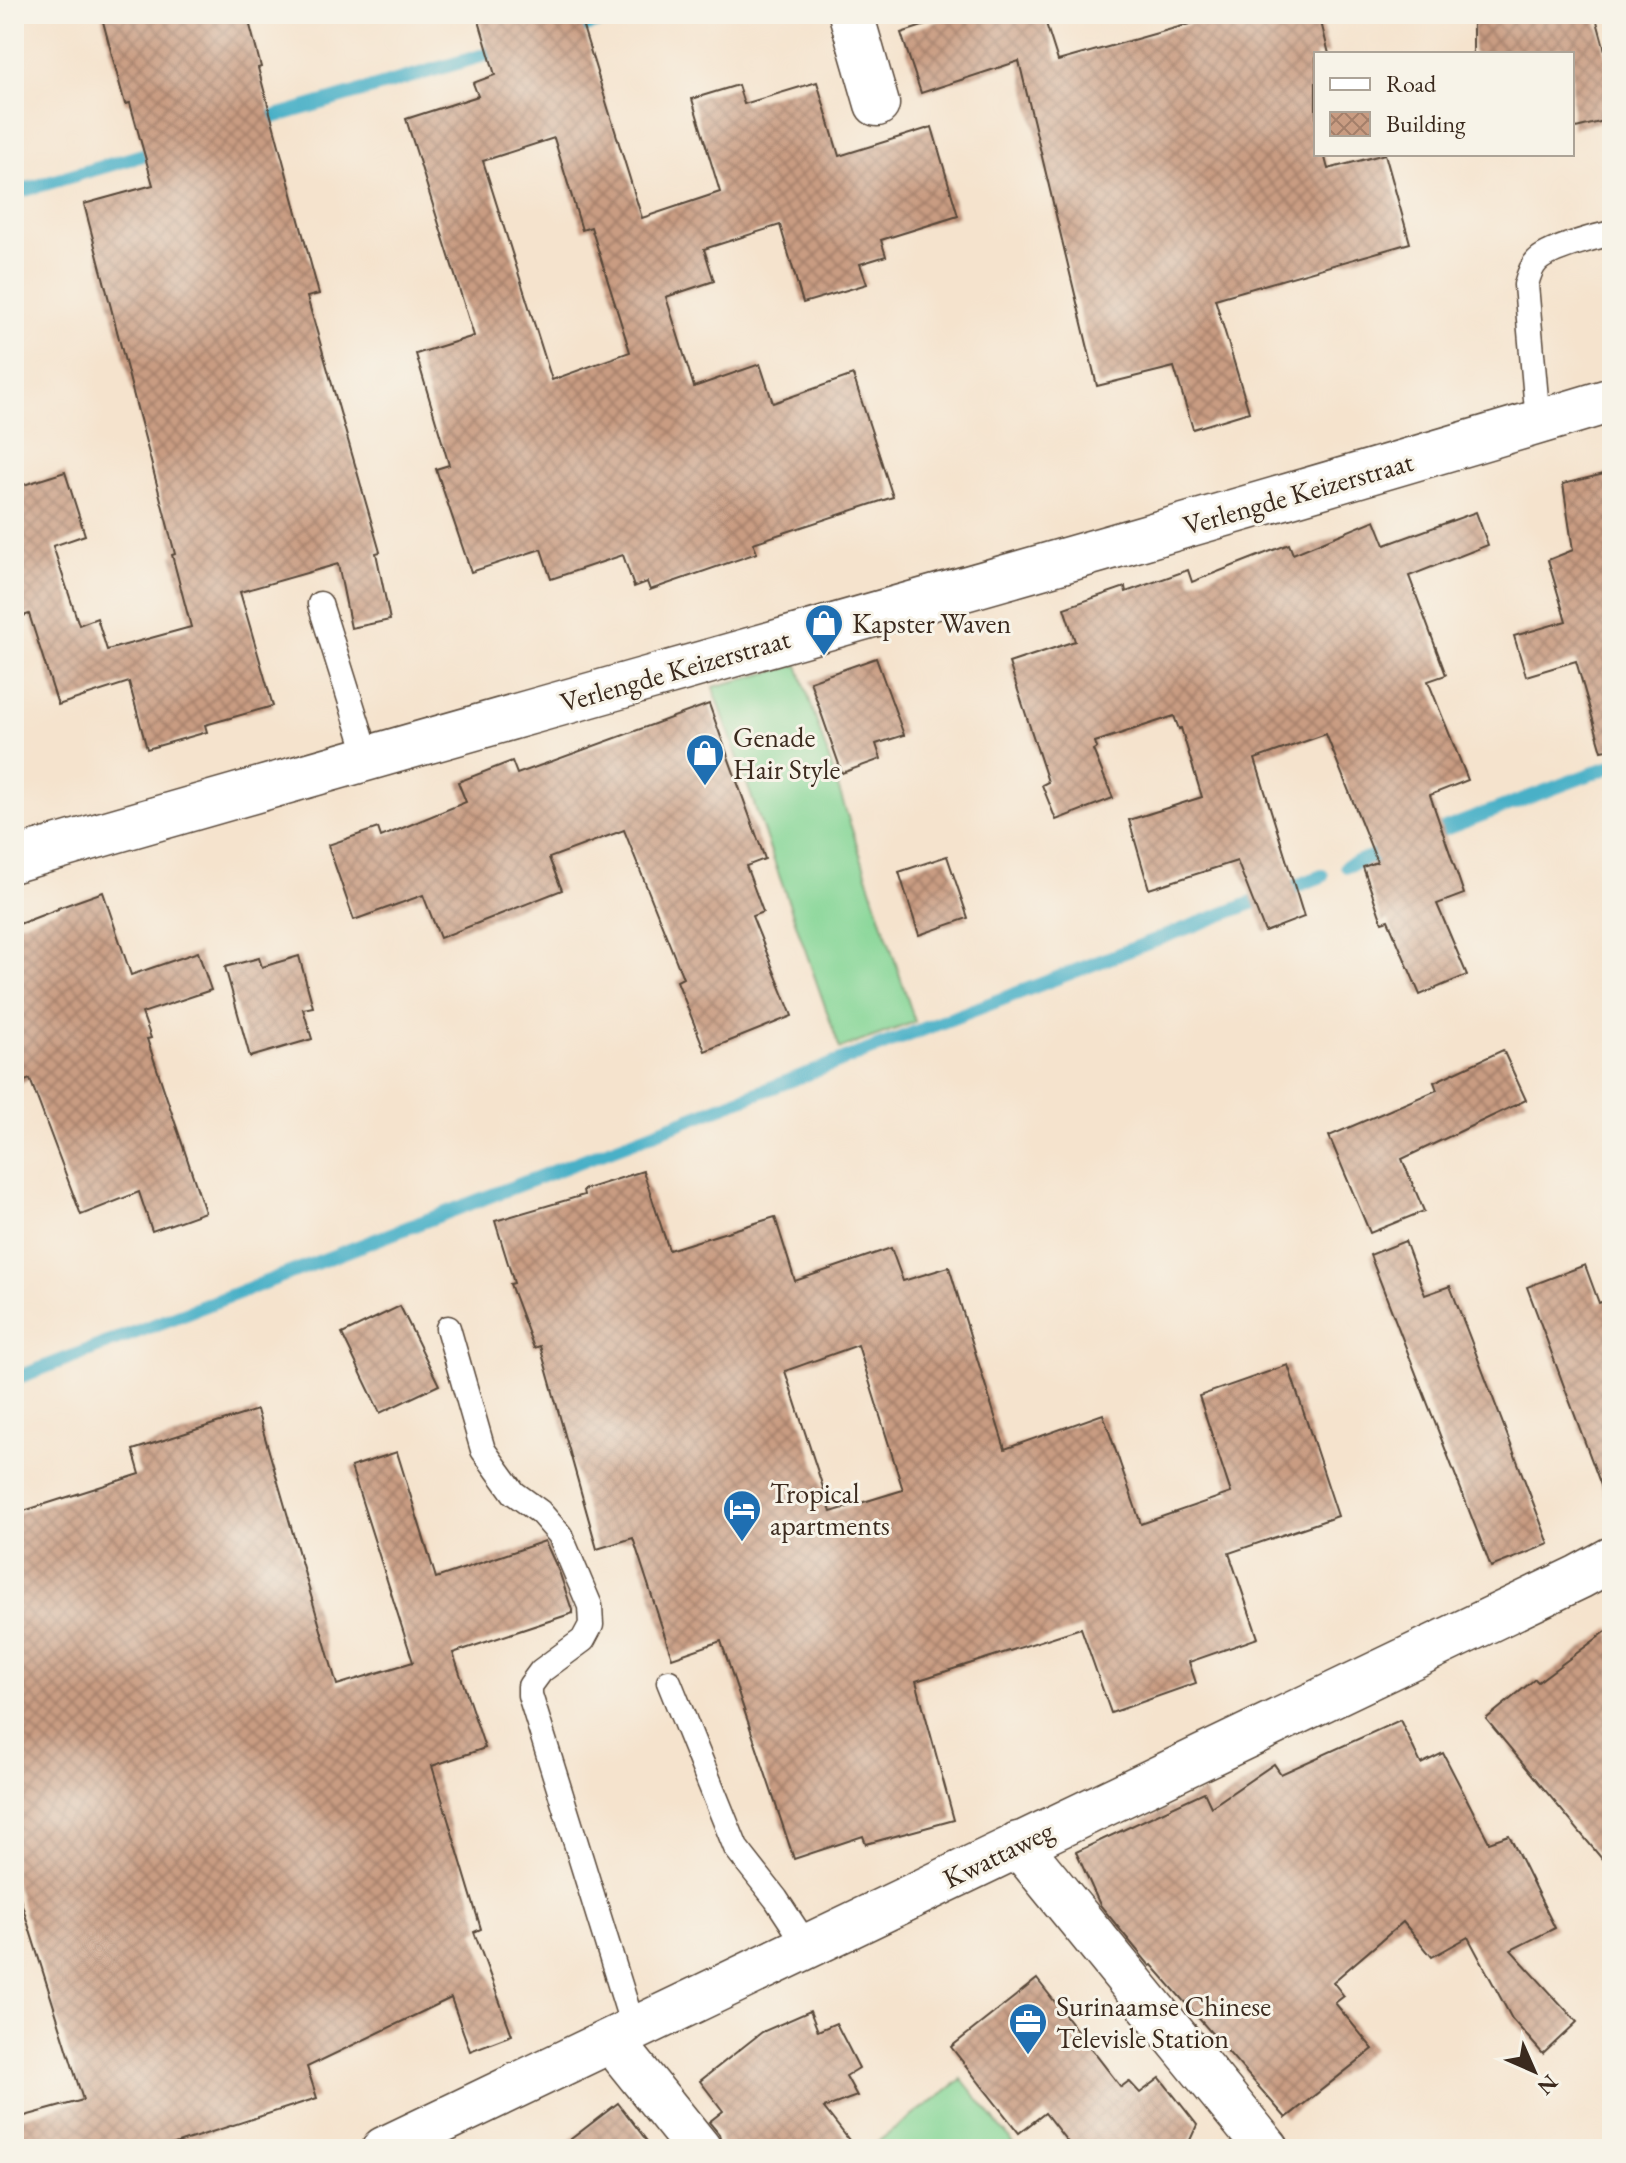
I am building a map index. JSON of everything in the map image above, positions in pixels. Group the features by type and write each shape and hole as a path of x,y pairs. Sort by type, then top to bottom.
{"main road":[{"path":"851,14 877,104"},
{"name":"Verlengde Keizerstraat","path":"14,860 1205,520 1612,400"},
{"name":"Kwattaweg","path":"384,2149 1612,1559"},
{"path":"1018,1844 1267,2149"},
{"path":"623,2036 699,2149"}],"lane":[{"path":"1538,422 1526,285 1528,276 1541,257 1612,233"},
{"path":"320,604 368,757"},
{"path":"448,1328 483,1450 514,1493 540,1512 560,1535 590,1606 591,1625 583,1640 541,1671 530,1686 530,1695 623,2036"},
{"path":"669,1682 736,1848 776,1899 807,1946"}],"green space":[{"path":"798,665 915,1022 840,1049 713,687"},
{"path":"962,2079 1018,2149 868,2149"}],"building":[{"path":"101,14 247,14 261,67 258,68 319,294 307,297 380,552 376,553 390,620 351,628 338,564 240,592 273,706 205,725 207,732 147,749 129,682 58,705 29,614 14,619 14,488 65,472 85,535 53,546 79,625 97,618 107,650 191,627 84,204 153,185 130,103 125,104"},
{"path":"477,14 579,14 642,218 720,192 692,99 738,85 744,104 817,82 839,156 932,127 958,216 881,240 886,256 860,264 867,284 803,303 780,225 704,249 714,281 666,297 694,387 760,364 773,403 853,375 893,497 753,543 757,553 650,590 647,582 634,587 623,555 551,579 541,549 471,572 436,469 449,465 416,354 474,336 406,119 478,96 473,83 495,75","holes":["554,138 582,230 591,227 630,352 552,380 483,161"]},
{"path":"960,14 1043,14 1058,61 1225,14 1319,14 1328,52 1314,52 1314,156 1325,156 1328,169 1386,156 1410,243 1215,299 1249,412 1193,429 1174,367 1097,386 1019,61 921,93 901,33"},
{"path":"1473,14 1595,14 1612,76 1612,119 1574,128 1574,52 1473,52"},
{"path":"1612,472 1612,749 1602,751 1576,661 1526,676 1514,636 1566,621 1548,560 1573,550 1563,484"},
{"path":"1476,512 1488,545 1409,576 1446,675 1428,681 1468,780 1430,795 1464,894 1437,904 1467,975 1420,995 1388,920 1382,922 1363,867 1377,862 1326,734 1255,759 1304,917 1265,932 1237,861 1149,889 1129,820 1202,797 1181,728 1174,716 1095,742 1097,748 1093,750 1113,798 1056,820 1042,785 1048,782 1009,663 1075,641 1064,608 1125,587 1126,592 1188,570 1192,582 1289,544 1293,554 1375,520 1385,545"},
{"path":"876,658 904,735 876,744 881,759 842,773 810,681"},
{"path":"709,704 765,859 746,866 763,912 752,916 792,1016 705,1051 677,981 683,978 624,830 549,858 562,890 440,938 423,895 354,920 328,845 378,828 381,837 466,802 458,782 512,761 517,774"},
{"path":"947,856 968,918 919,935 899,872"},
{"path":"103,892 131,975 198,952 211,990 142,1013 151,1038 147,1039 205,1212 152,1231 139,1192 81,1215 30,1079 14,1085 14,926"},
{"path":"299,956 313,1007 303,1009 312,1039 250,1057 225,967 259,958 262,967"},
{"path":"1503,1050 1526,1100 1402,1159 1424,1211 1370,1233 1329,1136 1437,1090 1434,1082"},
{"path":"643,1171 669,1250 775,1217 795,1281 891,1248 903,1281 949,1267 1005,1449 1103,1414 1141,1524 1231,1493 1199,1396 1288,1365 1338,1516 1229,1553 1258,1638 1189,1662 1196,1683 1111,1713 1081,1628 916,1681 954,1820 866,1844 863,1836 794,1859 721,1641 672,1658 633,1538 597,1549 540,1346 534,1348 510,1284 514,1283 495,1221 584,1195 583,1190","holes":["858,1345 903,1490 831,1512 785,1371"]},
{"path":"1405,1241 1425,1295 1450,1286 1549,1544 1491,1567 1370,1255"},
{"path":"1585,1265 1599,1303 1612,1298 1612,1504 1608,1504 1527,1287"},
{"path":"400,1306 439,1385 380,1413 342,1334"},
{"path":"257,1410 337,1685 413,1662 351,1467 397,1452 436,1578 545,1541 560,1574 573,1613 453,1653 485,1748 432,1766 481,1929 474,1932 512,2035 470,2051 451,1998 307,2067 317,2098 159,2149 14,2149 14,2119 83,2100 14,1879 14,1514 140,1474 133,1450"},
{"path":"1612,1627 1612,1871 1486,1719 1535,1679 1538,1682"},
{"path":"1400,1720 1421,1764 1443,1753 1489,1842 1509,1835 1555,1928 1511,1950 1577,2022 1543,2054 1512,2019 1468,1937 1432,1957 1403,1922 1333,1982 1344,1996 1335,2003 1373,2049 1286,2118 1150,1966 1100,1905 1076,1852 1204,1792 1211,1807 1274,1764 1281,1774"},
{"path":"1037,1979 1121,2087 1129,2081 1140,2093 1160,2078 1197,2125 1186,2149 1073,2149 1045,2113 1019,2133 951,2047"},
{"path":"810,2011 818,2031 836,2023 859,2068 846,2076 857,2096 824,2108 856,2149 723,2149 719,2134 709,2122 723,2111 700,2081 762,2032"},
{"path":"618,2103 653,2149 558,2149"}],"waterway":[{"path":"567,31 626,14"},
{"path":"256,122 505,49"},
{"path":"14,193 160,150"},
{"path":"1426,836 1612,766"},
{"path":"1347,866 1391,849"},
{"path":"14,1379 1322,876"}],"place":[{"name":"Kapster Waven","path":"824,657"},
{"name":"Genade Hair Style","path":"705,787"},
{"name":"Tropical apartments","path":"742,1543"},
{"name":"Surinaamse Chinese Televisle Station","path":"1028,2056"}]}
